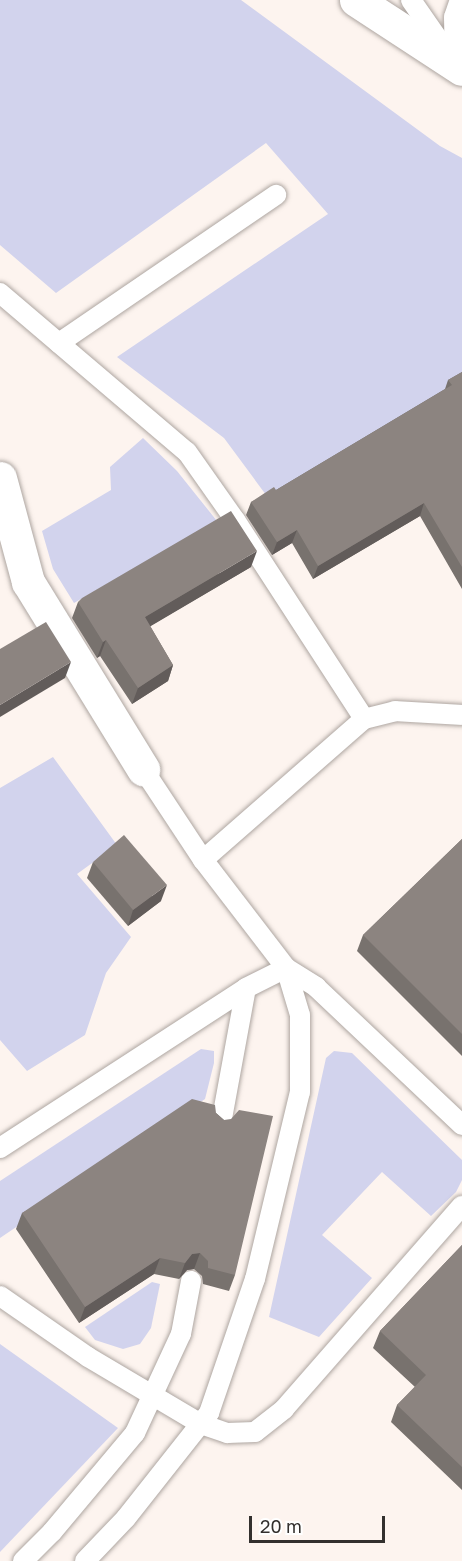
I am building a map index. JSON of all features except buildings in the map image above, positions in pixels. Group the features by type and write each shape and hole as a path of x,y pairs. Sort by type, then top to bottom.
{"street":[{"path":"356,0 459,67"},
{"path":"0,478 28,582 143,769"}],"lane":[{"path":"411,0 459,67"},
{"path":"459,67 454,17 460,0"},
{"path":"59,343 276,195"},
{"path":"0,292 187,452 235,520 364,719"},
{"path":"203,860 364,719 395,711 462,715"},
{"path":"143,769 203,860 286,968 316,987 462,1125"},
{"path":"0,1148 246,988 286,968"},
{"path":"88,1560 126,1518 209,1413 255,1279 300,1092 300,1015 286,968"},
{"path":"221,1124 246,988"},
{"path":"0,1296 152,1397 201,1424 227,1433 255,1432 284,1409 462,1206"},
{"path":"23,1561 52,1532 135,1433 181,1334 192,1281"}],"shaded area":[{"path":"0,0 241,0 440,146 462,158 462,382 272,503 224,438 117,357 328,214 266,143 56,293 0,245"},
{"path":"143,438 177,471 217,521 74,603 53,569 42,531 111,490 110,467"},
{"path":"53,757 117,845 77,874 131,937 106,973 85,1035 27,1071 0,1040 0,788"},
{"path":"201,1049 214,1051 214,1063 205,1099 0,1238 0,1181"},
{"path":"334,1051 352,1053 462,1160 462,1180 456,1192 431,1216 382,1172 322,1235 372,1278 319,1337 269,1317 326,1058"},
{"path":"152,1282 160,1284 151,1328 140,1344 123,1349 95,1340 85,1327"},
{"path":"0,1344 118,1428 0,1552"}]}
